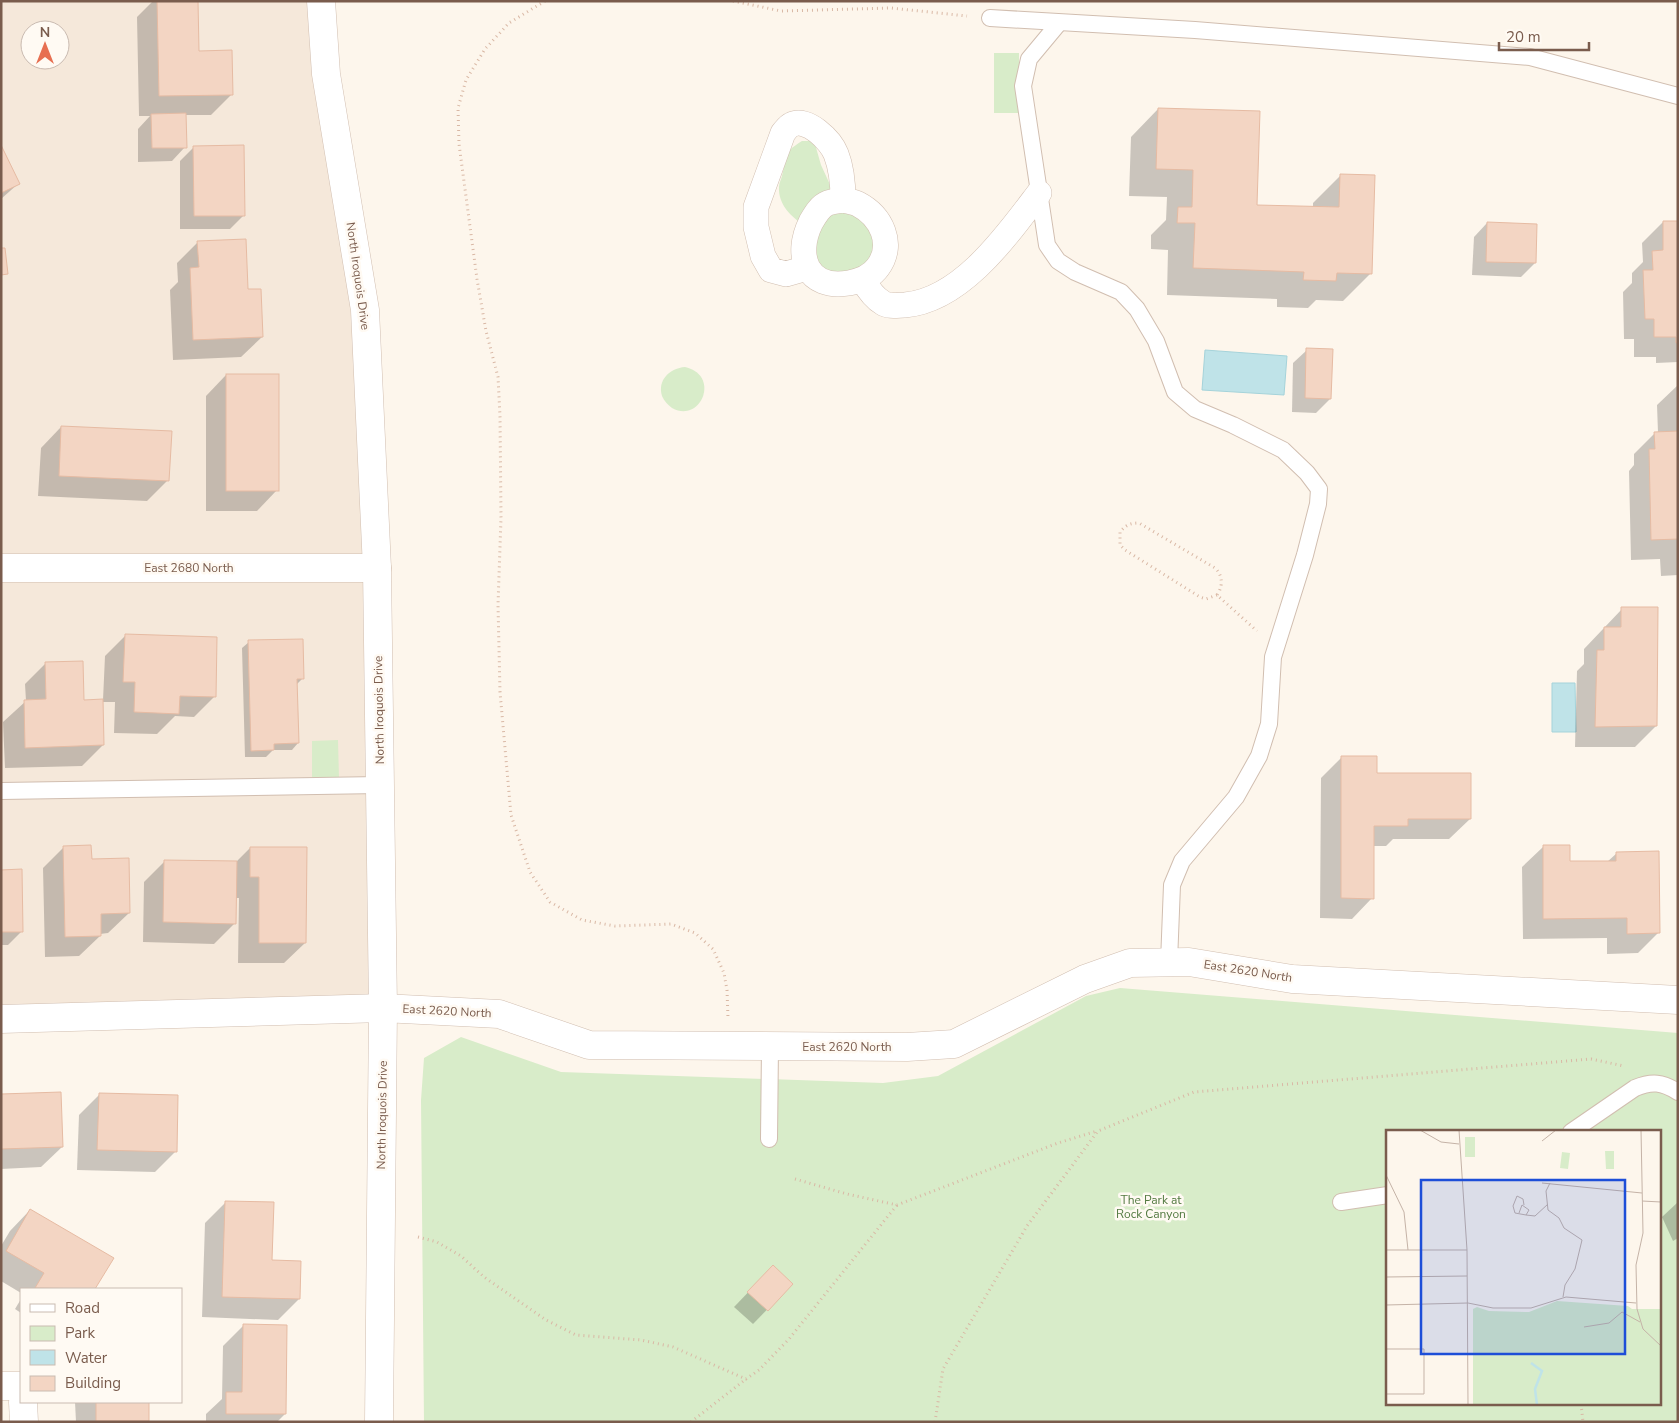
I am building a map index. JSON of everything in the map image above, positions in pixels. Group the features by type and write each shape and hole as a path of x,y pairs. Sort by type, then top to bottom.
{"street":[{"name":"North Iroquois Drive","path":"321,1 326,74 365,310 377,568 382,1008 379,1422"},
{"path":"807,268 786,274 771,270 763,256 756,227 756,207 783,133 791,125 801,123 812,127 826,139 836,152 842,176 843,200"},
{"path":"862,280 870,292 884,304 895,306 913,304 939,294 967,276 990,255 1040,192"},
{"path":"843,200 858,204 874,216 887,242 884,257 877,269 862,280 846,284 829,284 816,278 807,268 803,249 805,234 815,214 827,203 843,200"},
{"name":"East 2680 North","path":"1,568 377,568"},
{"name":"East 2620 North","path":"1,1019 382,1008 500,1014 590,1045 907,1047 954,1044 1085,979 1130,963 1169,962 1189,962 1292,979 1678,1000"},
{"path":"1,1386 20,1386"},
{"path":"23,1403 24,1422"}],"lane":[{"path":"990,18 1195,30 1530,58 1678,96"},
{"path":"1059,23 1029,60 1023,86 1047,245 1058,261 1075,272 1121,292 1137,308 1156,341 1174,392 1195,409 1233,424 1283,450 1307,473 1319,489 1318,504 1305,555 1273,657 1269,724 1259,756 1236,797 1182,861 1172,885 1169,962"},
{"path":"1,791 380,785"},
{"path":"770,1046 770,1139"},
{"path":"1574,1130 1634,1088 1649,1083 1663,1084 1678,1092"},
{"path":"1341,1202 1386,1195"}],"path":[{"path":"544,1 509,23 485,49 466,80 458,108 459,144 477,279 486,331 498,377 501,518 498,605 500,692 511,815 530,872 550,902 582,920 615,926 671,924 695,933 713,949 724,973 727,990 729,1046"},
{"path":"733,1 781,11 891,8 990,18"},
{"path":"1133,523 1139,524 1215,568 1220,572 1221,579 1220,592 1217,595 1206,599 1200,597 1125,550 1120,545 1120,532 1126,526 1133,523"},
{"path":"1217,595 1276,648"},
{"path":"691,1422 760,1370 790,1339 897,1205 1058,1143 1098,1131 1194,1092 1592,1059 1618,1064 1636,1072 1643,1085"},
{"path":"935,1422 943,1369 1027,1226 1098,1131"},
{"path":"795,1179 847,1194 897,1205"},
{"path":"418,1236 437,1242 461,1256 484,1277 539,1316 576,1336 641,1340 673,1348 746,1379"},
{"path":"1581,1406 1582,1422"}],"shaded area":[{"path":"1,1 321,1 365,310 383,1008 1,1016"}],"green space":[{"path":"994,53 1019,53 1019,113 994,113"},
{"path":"802,141 810,141 815,144 821,165 833,191 804,225 786,209 779,193 779,184 786,156 791,149"},
{"path":"849,206 880,238 865,271 824,276 809,247 816,223"},
{"path":"685,367 696,372 702,379 704,388 703,396 698,404 691,409 682,411 672,408 663,398 661,385 670,372"},
{"path":"338,740 339,778 312,779 312,741"},
{"name":"The Park at Rock Canyon","path":"1120,988 1678,1033 1678,1422 424,1422 421,1100 424,1058 461,1037 561,1072 883,1083 938,1076 1086,996"}],"water":[{"path":"1205,350 1287,356 1284,395 1202,390"},
{"path":"1552,683 1575,683 1576,732 1552,732"}],"building":[{"path":"157,1 198,1 199,51 232,50 233,95 159,96"},
{"path":"1158,108 1260,111 1257,205 1339,207 1340,174 1375,175 1372,274 1337,273 1336,281 1303,280 1304,272 1193,268 1195,223 1177,223 1178,207 1192,207 1193,170 1156,169"},
{"path":"186,113 187,148 152,148 151,114"},
{"path":"1,145 20,184 1,193"},
{"path":"244,145 245,216 194,216 193,146"},
{"path":"1663,221 1678,221 1678,343 1676,343 1676,337 1654,337 1654,319 1645,319 1643,270 1653,270 1652,251 1663,250"},
{"path":"1487,222 1537,224 1536,263 1486,262"},
{"path":"246,239 248,289 261,289 263,337 193,340 190,268 199,267 197,241"},
{"path":"1,248 5,248 8,274 1,275"},
{"path":"1306,348 1333,349 1331,399 1305,398"},
{"path":"226,374 279,374 279,491 226,491"},
{"path":"61,426 172,431 169,481 59,476"},
{"path":"1678,431 1678,539 1651,540 1649,449 1655,449 1654,432"},
{"path":"1621,607 1658,607 1657,726 1595,727 1597,650 1604,650 1604,627 1621,627"},
{"path":"125,634 217,637 216,697 180,696 179,714 134,712 135,682 123,682"},
{"path":"303,639 304,679 297,679 299,743 274,744 274,750 251,751 248,640"},
{"path":"83,661 84,700 103,699 104,745 25,748 24,700 46,699 45,662"},
{"path":"1341,756 1377,756 1377,773 1471,773 1471,819 1408,819 1408,826 1374,826 1374,899 1341,898"},
{"path":"91,845 92,859 129,858 130,913 101,914 101,936 65,937 63,846"},
{"path":"1543,845 1570,845 1570,861 1616,861 1616,852 1659,851 1660,933 1627,934 1627,918 1543,919"},
{"path":"250,847 307,847 306,943 259,943 259,877 250,877"},
{"path":"164,860 237,861 236,924 163,922"},
{"path":"22,869 23,932 1,932 1,870"},
{"path":"61,1092 63,1147 1,1149 1,1094"},
{"path":"99,1093 178,1095 177,1152 97,1150"},
{"path":"225,1201 274,1202 272,1260 301,1261 300,1299 222,1297"},
{"path":"30,1209 114,1258 96,1288 35,1288 44,1273 6,1251"},
{"path":"773,1265 793,1284 768,1311 747,1292"},
{"path":"243,1324 287,1325 286,1414 226,1414 226,1392 242,1392"},
{"path":"96,1403 149,1403 149,1421 96,1421"}]}
